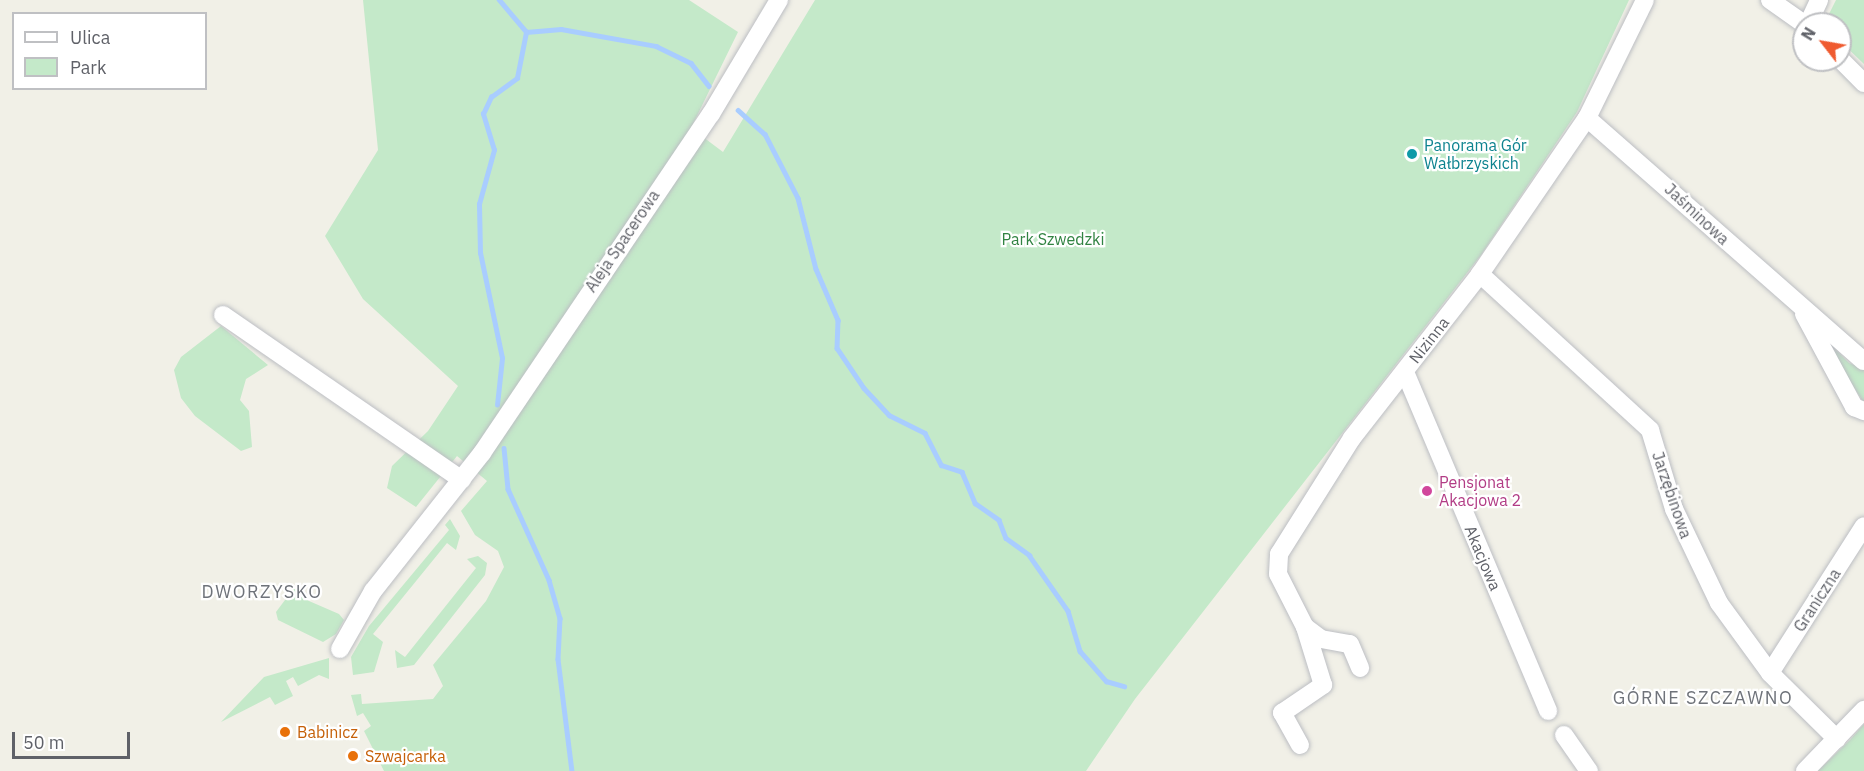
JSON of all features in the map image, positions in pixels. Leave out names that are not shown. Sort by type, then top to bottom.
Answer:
[{"type":"street","name":"Aleja Spacerowa","points":[[340,649],[373,591],[462,480],[711,114],[779,0]]},
{"type":"street","name":"Nizinna","points":[[1300,745],[1287,730],[1282,713],[1323,686],[1305,627],[1278,574],[1279,554],[1352,438],[1480,274],[1587,118],[1645,0]]},
{"type":"street","points":[[1770,0],[1792,15]]},
{"type":"street","points":[[1852,70],[1864,82]]},
{"type":"street","name":"Jaśminowa","points":[[1587,118],[1804,314],[1864,362]]},
{"type":"street","name":"Jarzębinowa","points":[[1480,274],[1650,430],[1696,559],[1719,603],[1770,673],[1837,739]]},
{"type":"street","name":"Jaśminowa","points":[[1804,314],[1854,407],[1864,411]]},
{"type":"street","points":[[223,315],[462,480]]},
{"type":"street","name":"Akacjowa","points":[[1405,372],[1548,711]]},
{"type":"street","name":"Graniczna","points":[[1770,673],[1864,526]]},
{"type":"street","points":[[1305,627],[1321,639],[1342,639],[1360,668]]},
{"type":"street","points":[[1805,771],[1864,711]]},
{"type":"street","points":[[1564,735],[1589,771]]},
{"type":"green space","name":"Park Szwedzki","points":[[363,0],[689,0],[738,32],[691,128],[723,152],[815,0],[1629,0],[1577,112],[1481,255],[1135,699],[1086,771],[384,771],[364,731],[371,726],[363,713],[357,716],[351,695],[361,694],[362,704],[433,699],[443,686],[433,665],[486,601],[504,567],[498,551],[475,535],[461,511],[487,481],[457,456],[416,507],[387,488],[392,466],[428,431],[458,386],[363,299],[325,236],[378,150]]},
{"type":"green space","points":[[1836,0],[1864,0],[1864,64],[1852,52],[1852,12],[1830,12]]},
{"type":"green space","points":[[221,326],[268,365],[246,379],[240,400],[249,411],[252,447],[241,451],[195,416],[181,398],[174,370],[181,357]]},
{"type":"green space","points":[[1818,332],[1849,363],[1864,369],[1864,403]]},
{"type":"green space","points":[[450,519],[460,536],[456,550],[447,543],[373,634],[383,642],[374,672],[353,675],[351,657],[369,626],[449,530],[445,525]]},
{"type":"green space","points":[[478,556],[487,563],[485,575],[414,665],[397,668],[395,650],[405,657],[476,568],[467,559]]},
{"type":"green space","points":[[294,588],[309,601],[339,614],[344,620],[336,634],[323,642],[278,620],[276,612]]},
{"type":"green space","points":[[329,658],[329,679],[319,675],[298,686],[293,677],[286,681],[293,696],[275,705],[270,697],[221,722],[264,677]]},
{"type":"green space","points":[[1864,724],[1864,771],[1818,771],[1850,740]]},
{"type":"waterway","points":[[497,405],[502,358],[480,253],[479,204],[494,150],[483,114],[491,97],[517,78],[526,32],[499,0]]},
{"type":"waterway","points":[[526,32],[561,29],[656,46],[691,63],[709,86]]},
{"type":"waterway","points":[[738,110],[765,134],[798,198],[816,269],[838,320],[837,348],[864,388],[889,415],[925,433],[941,465],[962,472],[975,503],[999,520],[1006,538],[1029,555],[1068,611],[1080,651],[1106,681],[1124,686]]},
{"type":"waterway","points":[[504,448],[508,489],[549,580],[560,618],[558,659],[572,771]]},
{"type":"place","name":"Panorama Gór Wałbrzyskich","points":[[1412,154]]},
{"type":"place","name":"Pensjonat Akacjowa 2","points":[[1427,491]]},
{"type":"place","name":"Babinicz","points":[[285,732]]},
{"type":"place","name":"Szwajcarka","points":[[353,756]]},
{"type":"district","name":"DWORZYSKO","points":[[262,592]]},
{"type":"district","name":"GÓRNE SZCZAWNO","points":[[1703,698]]}]
